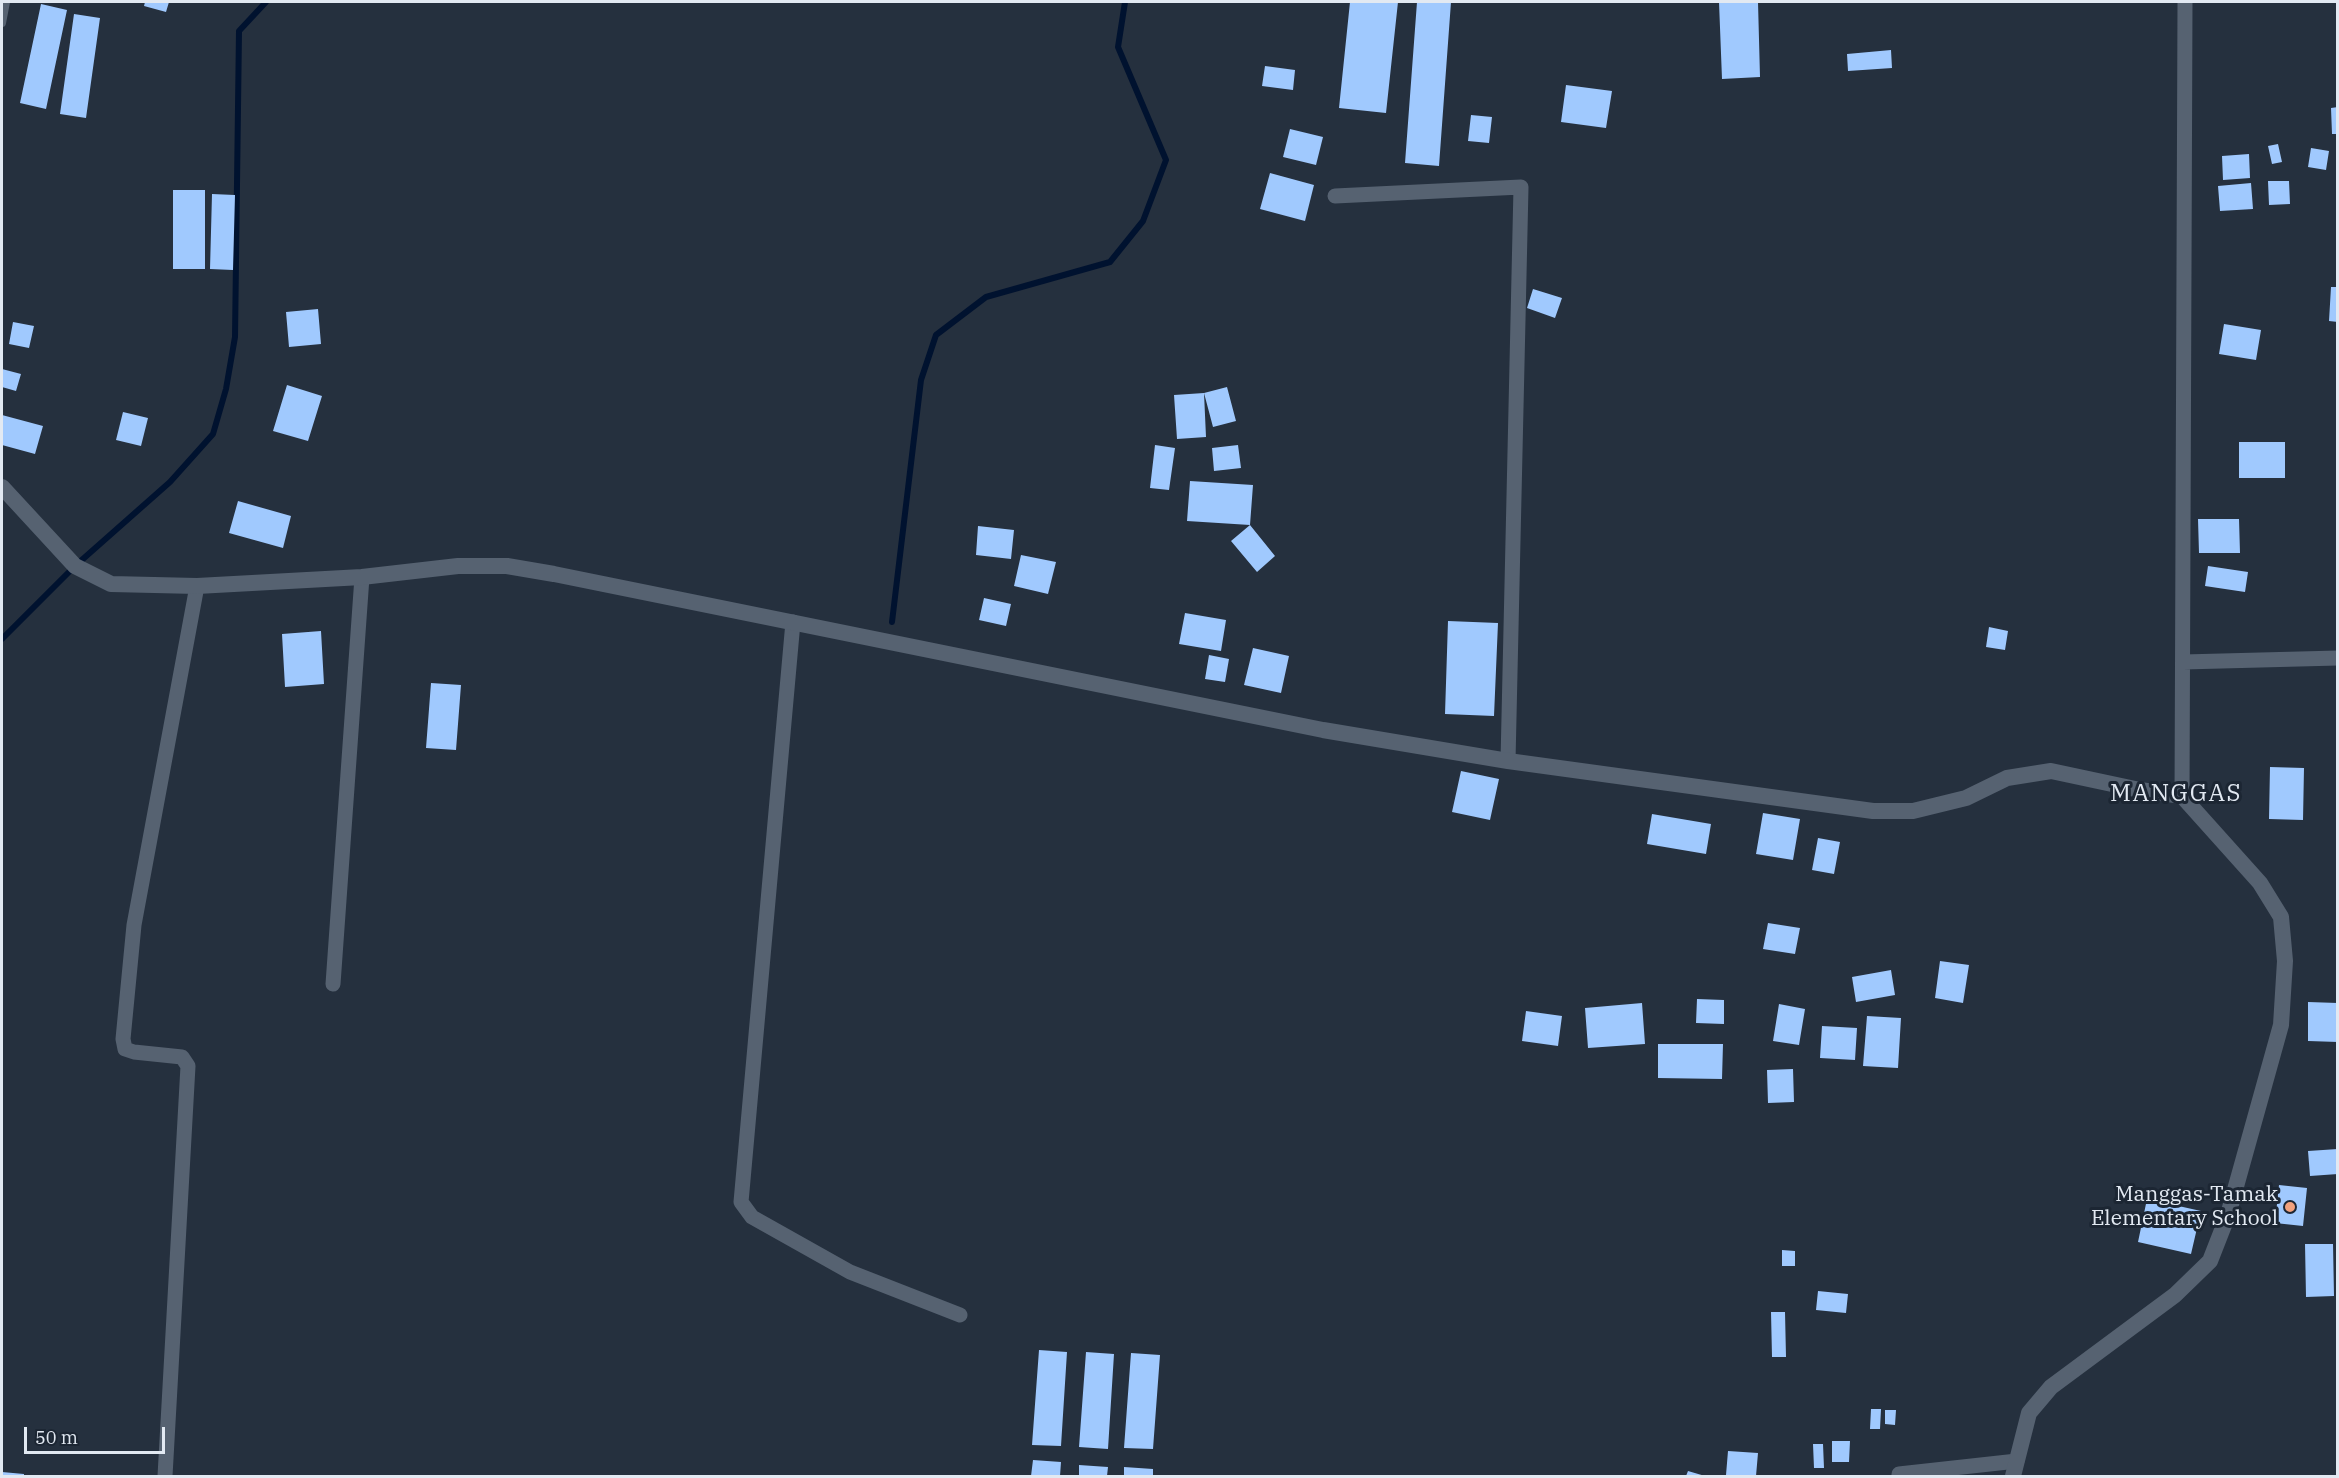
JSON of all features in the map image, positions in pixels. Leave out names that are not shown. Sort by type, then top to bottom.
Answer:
[{"type":"street","points":[[2182,796],[2185,2]]},
{"type":"street","points":[[1335,196],[1521,187],[1508,761]]},
{"type":"street","points":[[2,487],[75,566],[111,584],[197,586],[362,577],[458,566],[507,566],[1323,730],[1508,761],[1873,811],[1913,811],[1966,798],[2007,778],[2050,771],[2140,790],[2182,796],[2260,883],[2281,917],[2285,961],[2281,1024],[2228,1215],[2210,1261],[2175,1295],[2051,1387],[2029,1413],[2015,1469],[1899,1474],[1899,1476]]},
{"type":"street","points":[[333,984],[362,577]]},
{"type":"street","points":[[165,1476],[188,1066],[182,1057],[125,1049],[123,1039],[134,925],[197,586]]},
{"type":"street","points":[[793,622],[741,1202],[752,1217],[850,1272],[960,1315]]},
{"type":"street","points":[[2183,662],[2337,658]]},
{"type":"lane","points":[[2,23],[6,2]]},
{"type":"building","points":[[145,2],[169,2],[166,12],[144,6]]},
{"type":"building","points":[[1350,2],[1398,2],[1386,113],[1339,108]]},
{"type":"building","points":[[1417,2],[1451,2],[1439,166],[1405,163]]},
{"type":"building","points":[[1719,2],[1758,2],[1760,77],[1722,79]]},
{"type":"building","points":[[41,4],[67,10],[46,109],[20,103]]},
{"type":"building","points":[[74,14],[100,18],[86,118],[60,114]]},
{"type":"building","points":[[1891,50],[1892,68],[1848,71],[1847,54]]},
{"type":"building","points":[[1265,66],[1295,70],[1293,90],[1262,86]]},
{"type":"building","points":[[1566,85],[1612,91],[1606,128],[1561,122]]},
{"type":"building","points":[[2338,107],[2338,134],[2332,134],[2331,108]]},
{"type":"building","points":[[1471,115],[1492,117],[1489,143],[1468,141]]},
{"type":"building","points":[[1290,129],[1323,137],[1316,165],[1283,157]]},
{"type":"building","points":[[2278,144],[2282,162],[2272,164],[2268,146]]},
{"type":"building","points":[[2311,148],[2329,151],[2326,170],[2308,167]]},
{"type":"building","points":[[2249,154],[2250,178],[2223,180],[2222,156]]},
{"type":"building","points":[[1270,173],[1314,185],[1305,221],[1260,209]]},
{"type":"building","points":[[2268,181],[2289,181],[2290,204],[2269,205]]},
{"type":"building","points":[[2251,183],[2253,209],[2220,211],[2218,186]]},
{"type":"building","points":[[173,190],[205,190],[205,269],[173,269]]},
{"type":"building","points":[[212,194],[235,195],[233,270],[210,269]]},
{"type":"building","points":[[2331,287],[2338,287],[2338,322],[2329,321]]},
{"type":"building","points":[[1533,289],[1562,298],[1555,318],[1527,308]]},
{"type":"building","points":[[318,309],[321,344],[289,347],[286,312]]},
{"type":"building","points":[[13,322],[34,326],[29,348],[9,344]]},
{"type":"building","points":[[2224,324],[2261,330],[2256,360],[2219,354]]},
{"type":"building","points":[[2,369],[21,374],[16,391],[2,387]]},
{"type":"building","points":[[287,385],[322,396],[308,441],[273,431]]},
{"type":"building","points":[[1227,387],[1236,421],[1213,427],[1204,393]]},
{"type":"building","points":[[1204,393],[1206,437],[1177,439],[1174,395]]},
{"type":"building","points":[[123,412],[148,418],[141,446],[116,440]]},
{"type":"building","points":[[2,415],[43,426],[35,454],[2,445]]},
{"type":"building","points":[[2239,442],[2285,442],[2285,478],[2239,478]]},
{"type":"building","points":[[1155,445],[1175,448],[1169,490],[1150,488]]},
{"type":"building","points":[[1238,445],[1241,468],[1214,471],[1212,448]]},
{"type":"building","points":[[1190,481],[1253,485],[1250,525],[1187,521]]},
{"type":"building","points":[[238,501],[291,516],[283,548],[229,533]]},
{"type":"building","points":[[2198,519],[2239,519],[2240,553],[2199,553]]},
{"type":"building","points":[[1250,525],[1275,556],[1257,572],[1231,541]]},
{"type":"building","points":[[978,526],[1014,530],[1011,559],[976,555]]},
{"type":"building","points":[[1021,555],[1056,562],[1048,594],[1014,586]]},
{"type":"building","points":[[2208,566],[2248,572],[2245,592],[2205,586]]},
{"type":"building","points":[[984,598],[1011,604],[1006,626],[979,620]]},
{"type":"building","points":[[1185,613],[1226,620],[1221,651],[1179,644]]},
{"type":"building","points":[[1448,621],[1498,623],[1494,716],[1445,714]]},
{"type":"building","points":[[1989,627],[2008,631],[2005,650],[1986,647]]},
{"type":"building","points":[[321,631],[324,684],[285,687],[282,634]]},
{"type":"building","points":[[1253,648],[1289,656],[1281,693],[1244,685]]},
{"type":"building","points":[[1209,655],[1229,659],[1225,682],[1205,679]]},
{"type":"building","points":[[431,683],[461,685],[456,750],[426,748]]},
{"type":"building","points":[[2270,767],[2304,768],[2303,820],[2269,819]]},
{"type":"building","points":[[1461,771],[1499,779],[1490,820],[1452,812]]},
{"type":"building","points":[[1763,813],[1800,819],[1793,860],[1756,854]]},
{"type":"building","points":[[1652,814],[1711,824],[1706,854],[1647,844]]},
{"type":"building","points":[[1818,838],[1840,842],[1834,874],[1812,870]]},
{"type":"building","points":[[1768,923],[1800,928],[1795,954],[1763,949]]},
{"type":"building","points":[[1940,961],[1969,965],[1963,1003],[1935,998]]},
{"type":"building","points":[[1891,970],[1895,995],[1856,1002],[1852,977]]},
{"type":"building","points":[[1697,999],[1724,1000],[1724,1024],[1696,1023]]},
{"type":"building","points":[[2308,1002],[2338,1003],[2338,1042],[2308,1041]]},
{"type":"building","points":[[1642,1003],[1645,1044],[1588,1048],[1585,1008]]},
{"type":"building","points":[[1779,1004],[1805,1009],[1799,1045],[1773,1041]]},
{"type":"building","points":[[1526,1011],[1562,1016],[1558,1046],[1522,1041]]},
{"type":"building","points":[[1867,1016],[1901,1018],[1898,1068],[1863,1066]]},
{"type":"building","points":[[1822,1026],[1857,1028],[1855,1060],[1820,1058]]},
{"type":"building","points":[[1658,1044],[1723,1044],[1722,1079],[1658,1078]]},
{"type":"building","points":[[1793,1069],[1794,1102],[1768,1103],[1767,1070]]},
{"type":"building","points":[[2338,1149],[2338,1174],[2310,1176],[2308,1151]]},
{"type":"building","points":[[2279,1185],[2307,1188],[2303,1226],[2275,1223]]},
{"type":"building","points":[[2147,1199],[2201,1211],[2191,1254],[2138,1242]]},
{"type":"building","points":[[2305,1244],[2333,1244],[2334,1296],[2306,1297]]},
{"type":"building","points":[[1782,1250],[1795,1251],[1795,1266],[1782,1266]]},
{"type":"building","points":[[1818,1291],[1848,1294],[1846,1313],[1816,1310]]},
{"type":"building","points":[[1771,1312],[1785,1312],[1786,1357],[1772,1357]]},
{"type":"building","points":[[1039,1350],[1067,1352],[1061,1446],[1032,1445]]},
{"type":"building","points":[[1086,1352],[1114,1354],[1108,1449],[1079,1447]]},
{"type":"building","points":[[1131,1353],[1160,1355],[1153,1449],[1124,1448]]},
{"type":"building","points":[[1871,1409],[1881,1409],[1880,1429],[1870,1429]]},
{"type":"building","points":[[1885,1410],[1896,1410],[1895,1425],[1885,1424]]},
{"type":"building","points":[[1832,1441],[1850,1441],[1849,1462],[1832,1462]]},
{"type":"building","points":[[1813,1444],[1823,1444],[1824,1468],[1814,1468]]},
{"type":"building","points":[[1728,1451],[1758,1453],[1756,1476],[1726,1475]]},
{"type":"building","points":[[1033,1460],[1061,1462],[1060,1476],[1031,1476]]},
{"type":"building","points":[[1079,1465],[1108,1467],[1107,1476],[1079,1476]]},
{"type":"building","points":[[1124,1467],[1153,1469],[1153,1476],[1124,1476]]},
{"type":"building","points":[[1688,1471],[1705,1476],[1686,1476]]},
{"type":"building","points":[[2,1472],[24,1474],[24,1476],[2,1476]]},
{"type":"waterway","points":[[2,639],[75,566],[170,482],[213,434],[226,389],[235,337],[239,31],[266,2]]},
{"type":"waterway","points":[[892,622],[921,380],[936,335],[986,297],[1110,262],[1143,221],[1166,160],[1118,47],[1125,2]]},
{"type":"place","name":"Manggas-Tamak Elementary School","points":[[2290,1207]]},
{"type":"district","name":"MANGGAS","points":[[2176,794]]}]
